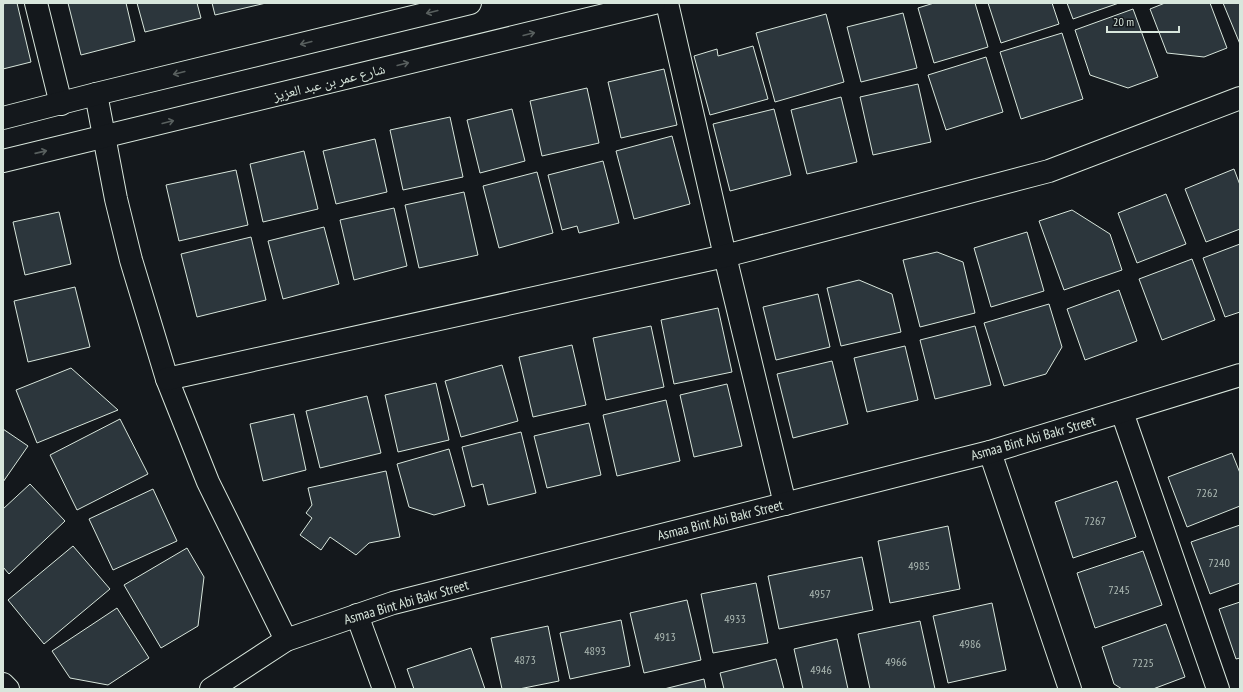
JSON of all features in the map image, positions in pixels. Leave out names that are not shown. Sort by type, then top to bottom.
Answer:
[{"type":"street","points":[[36,3],[61,104]]},
{"type":"street","points":[[3,118],[470,3]]},
{"type":"street","name":"شارع عمر بن عبد العزيز","points":[[3,160],[105,137],[654,3]]},
{"type":"street","points":[[667,3],[725,256],[785,504]]},
{"type":"street","points":[[96,94],[116,199],[131,260],[167,379],[208,482],[286,640]]},
{"type":"street","points":[[167,379],[725,256],[1049,171],[1240,98]]},
{"type":"street","name":"Asmaa Bint Abi Bakr Street","points":[[211,689],[286,640],[393,603],[990,452],[1240,375]]},
{"type":"street","points":[[1122,412],[1218,689]]},
{"type":"street","points":[[990,452],[1070,689]]},
{"type":"street","points":[[357,615],[384,689]]},
{"type":"street","points":[[3,684],[8,689]]},
{"type":"building","points":[[17,3],[31,62],[3,69],[3,4]]},
{"type":"building","points":[[68,3],[126,3],[135,41],[81,55]]},
{"type":"building","points":[[137,3],[197,3],[201,18],[145,32]]},
{"type":"building","points":[[212,3],[266,3],[215,15]]},
{"type":"building","points":[[934,3],[975,3],[988,47],[934,63],[918,8]]},
{"type":"building","points":[[988,3],[1052,3],[1059,24],[1001,43]]},
{"type":"building","points":[[1067,3],[1119,3],[1073,19]]},
{"type":"building","points":[[1165,3],[1210,3],[1227,48],[1204,57],[1167,53],[1150,9]]},
{"type":"building","points":[[1223,3],[1240,3],[1240,44]]},
{"type":"building","points":[[1133,9],[1158,77],[1128,88],[1090,75],[1075,30]]},
{"type":"building","points":[[903,13],[917,68],[861,82],[847,27]]},
{"type":"building","points":[[826,14],[844,82],[775,102],[756,33]]},
{"type":"building","points":[[1062,33],[1083,99],[1021,119],[1000,52]]},
{"type":"building","points":[[753,46],[768,99],[710,115],[694,56],[717,49],[718,56]]},
{"type":"building","points":[[986,57],[1003,112],[946,130],[928,75]]},
{"type":"building","points":[[664,69],[677,125],[621,138],[608,82]]},
{"type":"building","points":[[918,84],[931,142],[873,155],[860,97]]},
{"type":"building","points":[[587,88],[599,143],[542,156],[530,101]]},
{"type":"building","points":[[841,97],[857,162],[807,174],[791,110]]},
{"type":"building","points":[[512,109],[525,161],[480,173],[467,120]]},
{"type":"building","points":[[774,109],[791,175],[730,191],[713,124]]},
{"type":"building","points":[[450,117],[463,177],[403,190],[390,130]]},
{"type":"building","points":[[672,136],[690,204],[634,219],[616,151]]},
{"type":"building","points":[[375,139],[387,192],[336,204],[323,151]]},
{"type":"building","points":[[304,151],[318,209],[263,222],[250,164]]},
{"type":"building","points":[[603,161],[619,223],[579,233],[577,226],[562,230],[548,175]]},
{"type":"building","points":[[1234,169],[1240,185],[1240,229],[1206,242],[1185,189]]},
{"type":"building","points":[[236,170],[248,225],[179,241],[166,185]]},
{"type":"building","points":[[537,172],[553,233],[499,248],[483,186]]},
{"type":"building","points":[[464,192],[478,255],[419,268],[405,205]]},
{"type":"building","points":[[1166,194],[1186,244],[1137,263],[1118,213]]},
{"type":"building","points":[[394,208],[407,266],[354,280],[340,220]]},
{"type":"building","points":[[1072,210],[1110,234],[1122,270],[1064,290],[1039,221]]},
{"type":"building","points":[[59,212],[71,264],[25,275],[13,222]]},
{"type":"building","points":[[324,227],[339,284],[283,299],[268,241]]},
{"type":"building","points":[[1027,232],[1044,291],[991,307],[974,248]]},
{"type":"building","points":[[251,237],[266,300],[197,317],[181,254]]},
{"type":"building","points":[[1240,244],[1240,312],[1225,317],[1203,258]]},
{"type":"building","points":[[937,252],[963,262],[975,313],[920,327],[903,260]]},
{"type":"building","points":[[1192,259],[1215,320],[1162,340],[1139,279]]},
{"type":"building","points":[[859,280],[892,294],[901,332],[841,346],[827,288]]},
{"type":"building","points":[[75,287],[90,347],[28,362],[14,301]]},
{"type":"building","points":[[1119,290],[1137,341],[1085,360],[1067,309]]},
{"type":"building","points":[[818,294],[830,347],[776,360],[763,307]]},
{"type":"building","points":[[1049,304],[1062,347],[1046,374],[1004,386],[984,323]]},
{"type":"building","points":[[718,308],[732,372],[674,384],[661,320]]},
{"type":"building","points":[[651,326],[664,387],[606,400],[593,338]]},
{"type":"building","points":[[975,326],[991,385],[935,399],[920,340]]},
{"type":"building","points":[[572,345],[586,405],[533,417],[519,357]]},
{"type":"building","points":[[905,346],[918,400],[867,412],[854,358]]},
{"type":"building","points":[[832,361],[848,424],[793,438],[777,374]]},
{"type":"building","points":[[502,365],[518,421],[461,437],[445,381]]},
{"type":"building","points":[[71,368],[118,410],[37,443],[16,390]]},
{"type":"building","points":[[436,383],[449,440],[398,452],[385,395]]},
{"type":"building","points":[[727,384],[742,446],[694,457],[680,395]]},
{"type":"building","points":[[367,396],[381,453],[320,468],[306,411]]},
{"type":"building","points":[[666,400],[680,461],[617,476],[603,415]]},
{"type":"building","points":[[294,414],[306,470],[263,481],[250,424]]},
{"type":"building","points":[[120,419],[148,474],[77,510],[50,455]]},
{"type":"building","points":[[589,423],[601,475],[547,488],[534,436]]},
{"type":"building","points":[[3,429],[28,446],[3,482]]},
{"type":"building","points":[[521,432],[536,493],[488,505],[483,484],[472,487],[462,447]]},
{"type":"building","points":[[449,449],[465,506],[434,515],[409,507],[397,464]]},
{"type":"building","points":[[1232,453],[1240,473],[1240,506],[1187,527],[1168,477]]},
{"type":"building","points":[[386,471],[400,537],[369,543],[356,555],[330,537],[321,550],[300,535],[312,518],[306,513],[312,505],[308,488]]},
{"type":"building","points":[[1117,481],[1136,537],[1073,558],[1055,502]]},
{"type":"building","points":[[30,484],[65,521],[9,574],[3,567],[3,509]]},
{"type":"building","points":[[153,489],[177,541],[113,570],[89,519]]},
{"type":"building","points":[[1240,525],[1240,583],[1210,594],[1191,542]]},
{"type":"building","points":[[948,526],[960,589],[890,603],[878,541]]},
{"type":"building","points":[[73,546],[110,589],[44,644],[8,600]]},
{"type":"building","points":[[187,548],[204,577],[198,626],[161,648],[124,585]]},
{"type":"building","points":[[1143,551],[1162,605],[1095,628],[1077,573]]},
{"type":"building","points":[[862,557],[873,610],[779,629],[768,576]]},
{"type":"building","points":[[756,583],[768,643],[713,653],[701,594]]},
{"type":"building","points":[[687,600],[701,660],[644,673],[630,613]]},
{"type":"building","points":[[1240,602],[1240,658],[1236,659],[1219,609]]},
{"type":"building","points":[[992,603],[1006,670],[948,683],[933,616]]},
{"type":"building","points":[[117,608],[149,658],[108,685],[70,678],[52,651]]},
{"type":"building","points":[[621,620],[630,666],[570,679],[560,633]]},
{"type":"building","points":[[920,621],[935,689],[870,689],[858,634]]},
{"type":"building","points":[[1166,624],[1185,677],[1153,689],[1122,689],[1114,684],[1102,647]]},
{"type":"building","points":[[548,626],[559,681],[519,689],[502,689],[491,638]]},
{"type":"building","points":[[837,639],[848,689],[803,689],[794,649]]},
{"type":"building","points":[[471,648],[485,689],[414,689],[407,669]]},
{"type":"building","points":[[776,659],[784,689],[724,689],[720,673]]},
{"type":"building","points":[[704,679],[706,689],[664,689]]}]
